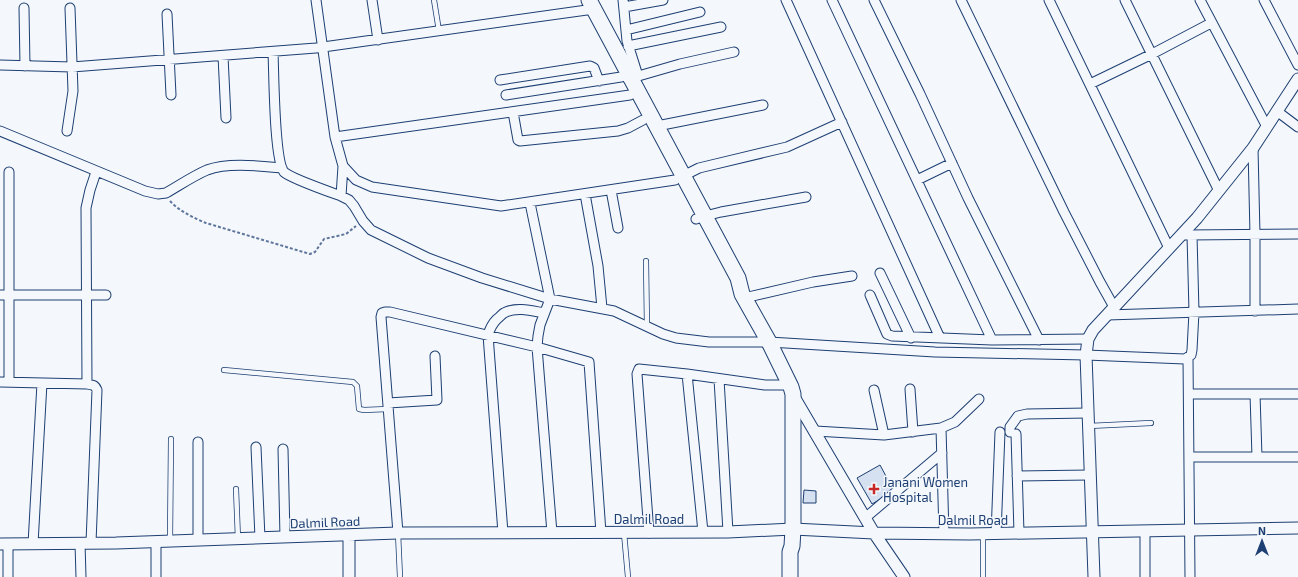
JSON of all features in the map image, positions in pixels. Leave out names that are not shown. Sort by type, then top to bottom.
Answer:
[{"type":"highway","points":[[587,5],[628,78],[700,217],[738,278],[743,296],[769,342],[791,390],[793,529],[792,546],[790,552],[790,577]]},
{"type":"highway","points":[[628,78],[630,95],[650,123]]},
{"type":"highway","points":[[792,546],[794,550],[796,577]]},
{"type":"street","points":[[316,0],[334,137],[343,166],[341,196]]},
{"type":"street","points":[[372,0],[378,40]]},
{"type":"street","points":[[628,78],[628,46],[623,3],[663,0]]},
{"type":"street","points":[[786,0],[940,338]]},
{"type":"street","points":[[832,0],[992,340]]},
{"type":"street","points":[[874,0],[1038,340]]},
{"type":"street","points":[[962,0],[1064,212],[1100,282],[1111,311]]},
{"type":"street","points":[[1049,0],[1169,248]]},
{"type":"street","points":[[1125,0],[1219,190]]},
{"type":"street","points":[[1200,0],[1267,127]]},
{"type":"street","points":[[1264,0],[1298,65]]},
{"type":"street","points":[[0,65],[72,67],[322,48],[439,31],[587,5]]},
{"type":"street","points":[[24,8],[25,66]]},
{"type":"street","points":[[67,131],[73,91],[70,8]]},
{"type":"street","points":[[626,30],[700,12]]},
{"type":"street","points":[[167,14],[171,95]]},
{"type":"street","points":[[1090,84],[1211,23]]},
{"type":"street","points":[[628,46],[721,27]]},
{"type":"street","points":[[273,52],[277,140],[282,168],[289,175],[348,200],[354,206],[363,221],[377,234],[428,258],[482,278],[550,300],[614,311],[664,334],[689,340],[709,342],[769,342],[935,352],[1188,358]]},
{"type":"street","points":[[506,95],[628,78],[680,64],[734,52]]},
{"type":"street","points":[[223,56],[226,118]]},
{"type":"street","points":[[500,80],[590,66],[594,68],[600,81]]},
{"type":"street","points":[[1094,577],[1086,355],[1088,339],[1093,330],[1169,248],[1186,236],[1197,218],[1253,148],[1278,112],[1298,78]]},
{"type":"street","points":[[334,137],[630,95]]},
{"type":"street","points":[[514,112],[518,140],[520,142],[618,131],[650,123],[763,105]]},
{"type":"street","points":[[1278,112],[1298,127]]},
{"type":"street","points":[[343,166],[356,180],[372,187],[501,206],[611,190],[679,178],[699,168],[787,148],[842,122]]},
{"type":"street","points":[[0,131],[145,192],[158,194],[166,193],[202,172],[218,167],[253,166],[282,168]]},
{"type":"street","points":[[1253,148],[1255,310]]},
{"type":"street","points":[[917,180],[952,163]]},
{"type":"street","points":[[9,172],[5,219],[4,382],[87,384],[94,385],[97,390],[86,543],[80,577]]},
{"type":"street","points":[[87,384],[87,200],[96,172]]},
{"type":"street","points":[[611,190],[618,228]]},
{"type":"street","points":[[585,194],[598,266],[602,308]]},
{"type":"street","points":[[700,217],[806,196]]},
{"type":"street","points":[[530,202],[550,300],[544,313],[538,336],[537,347],[552,533]]},
{"type":"street","points":[[1186,236],[1298,234]]},
{"type":"street","points":[[1186,236],[1194,312],[1192,350],[1191,355],[1188,358],[1190,577]]},
{"type":"street","points":[[880,272],[911,338]]},
{"type":"street","points":[[743,296],[852,276]]},
{"type":"street","points":[[5,295],[106,295]]},
{"type":"street","points":[[870,295],[886,334],[892,336],[911,338],[992,340],[1088,339]]},
{"type":"street","points":[[1111,311],[1194,312],[1298,309]]},
{"type":"street","points":[[503,533],[488,335],[489,329],[505,313],[516,310],[528,310],[544,313]]},
{"type":"street","points":[[398,533],[381,317],[382,313],[385,312],[537,347],[589,362],[601,533]]},
{"type":"street","points":[[388,406],[437,400],[435,356]]},
{"type":"street","points":[[649,533],[637,371],[642,369],[764,385],[791,390],[874,533],[904,577]]},
{"type":"street","points":[[687,374],[703,532]]},
{"type":"street","points":[[719,379],[728,532]]},
{"type":"street","points":[[33,544],[42,383]]},
{"type":"street","points":[[910,389],[913,432]]},
{"type":"street","points":[[874,390],[884,435]]},
{"type":"street","points":[[1189,394],[1298,394]]},
{"type":"street","points":[[1255,394],[1257,457]]},
{"type":"street","points":[[814,432],[884,435],[941,428],[955,422],[979,399]]},
{"type":"street","points":[[1019,533],[1017,476],[1013,433],[1010,427],[1018,416],[1027,414],[1088,413]]},
{"type":"street","points":[[941,428],[944,534]]},
{"type":"street","points":[[996,534],[1000,432]]},
{"type":"street","points":[[198,442],[198,540]]},
{"type":"street","points":[[256,447],[260,538]]},
{"type":"street","points":[[283,449],[285,537]]},
{"type":"street","points":[[865,518],[942,453]]},
{"type":"street","points":[[1189,457],[1298,457]]},
{"type":"street","points":[[1017,476],[1090,475]]},
{"type":"street","name":"Dalmil Road","points":[[4,544],[156,542],[398,533],[649,533],[793,529],[874,533],[996,534],[1298,528]]},
{"type":"street","points":[[1145,531],[1145,577]]},
{"type":"street","points":[[348,535],[349,577]]},
{"type":"street","points":[[156,542],[156,577]]},
{"type":"street","points":[[4,544],[8,577]]},
{"type":"lane","points":[[434,0],[439,31]]},
{"type":"lane","points":[[646,261],[647,327]]},
{"type":"lane","points":[[224,370],[353,382],[356,384],[359,409],[364,410],[388,406]]},
{"type":"lane","points":[[1088,426],[1151,423]]},
{"type":"lane","points":[[170,541],[171,439]]},
{"type":"lane","points":[[236,489],[238,539]]},
{"type":"lane","points":[[398,533],[400,577]]},
{"type":"lane","points":[[624,533],[628,577]]},
{"type":"lane","points":[[983,534],[983,577]]},
{"type":"path","points":[[166,193],[171,202],[195,218],[253,238],[310,254],[315,252],[324,239],[346,234],[363,221]]},
{"type":"building","points":[[880,465],[894,491],[872,504],[857,478]]},
{"type":"building","points":[[804,490],[816,491],[816,503],[803,503]]},
{"type":"place","name":"Janani Women Hospital","points":[[874,489]]}]
